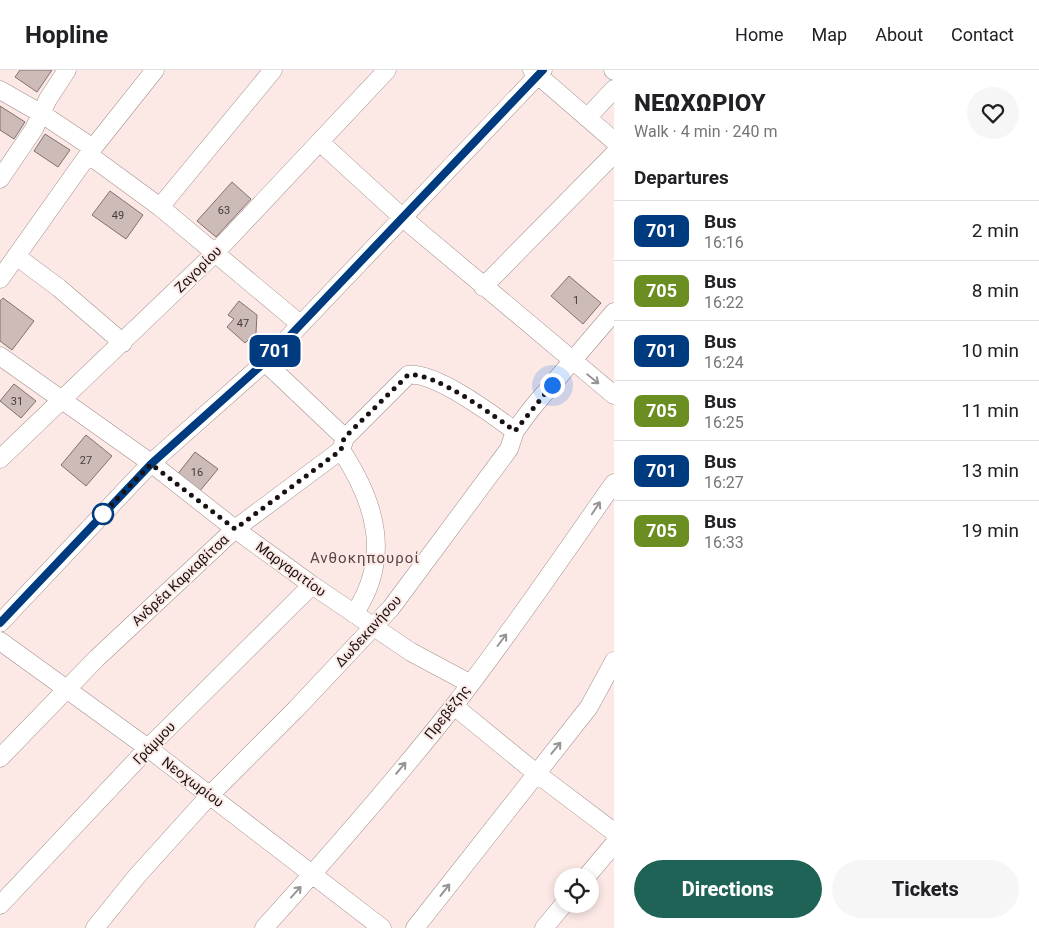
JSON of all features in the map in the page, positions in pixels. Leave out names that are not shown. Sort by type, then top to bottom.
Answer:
[{"type":"street","points":[[0,179],[42,114],[67,70]]},
{"type":"street","points":[[0,279],[91,152],[155,70]]},
{"type":"street","points":[[160,207],[273,70]]},
{"type":"street","name":"Ζαγορίου","points":[[0,459],[215,253],[321,143],[387,70]]},
{"type":"street","points":[[0,623],[151,464],[265,362],[403,218],[538,72],[614,141]]},
{"type":"street","points":[[587,118],[614,89]]},
{"type":"street","points":[[0,90],[42,114],[91,152],[300,324]]},
{"type":"street","points":[[321,143],[403,218],[483,287],[614,395]]},
{"type":"street","points":[[483,287],[614,154]]},
{"type":"street","points":[[16,256],[59,288],[123,343]]},
{"type":"street","name":"Δωδεκανήσου","points":[[95,928],[137,876],[210,795],[296,709],[372,626],[391,608],[508,449],[515,431],[532,408],[614,312]]},
{"type":"street","name":"Μαργαριτίου","points":[[0,356],[62,398],[97,427],[151,464],[312,585],[411,652],[469,683]]},
{"type":"street","points":[[265,362],[343,444],[358,478],[376,533],[377,548],[373,578],[364,600],[354,614]]},
{"type":"street","name":"Ανδρέα Καρκαβίτσα","points":[[0,758],[65,690],[235,529],[343,444],[408,375],[412,374],[461,394],[515,431]]},
{"type":"street","name":"Πρεβέζης","points":[[264,928],[313,874],[454,706],[469,683],[558,566],[614,483]]},
{"type":"street","name":"Γράμμου","points":[[0,905],[148,748],[312,585]]},
{"type":"street","name":"Νεοχωρίου","points":[[0,641],[65,690],[148,748],[382,928]]},
{"type":"street","points":[[415,928],[589,707],[614,661]]},
{"type":"street","points":[[454,706],[536,773],[614,832]]},
{"type":"street","points":[[594,868],[614,844]]},
{"type":"street","points":[[544,928],[556,913]]},
{"type":"building","points":[[20,70],[52,70],[37,92],[15,77]]},
{"type":"building","points":[[0,106],[25,122],[14,139],[0,130]]},
{"type":"building","points":[[45,134],[70,150],[58,167],[34,151]]},
{"type":"building","points":[[232,182],[251,199],[216,237],[197,221]]},
{"type":"building","points":[[110,191],[143,215],[126,239],[92,215]]},
{"type":"building","points":[[569,276],[601,303],[583,324],[551,296]]},
{"type":"building","points":[[3,298],[34,321],[12,350],[0,341],[0,301]]},
{"type":"building","points":[[239,301],[257,315],[256,333],[245,343],[227,327],[234,319],[228,315]]},
{"type":"building","points":[[14,384],[36,401],[21,418],[0,401]]},
{"type":"building","points":[[86,435],[112,456],[86,486],[61,465]]},
{"type":"building","points":[[195,452],[218,469],[199,492],[177,475]]},
{"type":"bus line","name":"701","points":[[0,623],[151,464],[265,362],[543,70]]},
{"type":"district","name":"Ανθοκηπουροί","points":[[365,558]]},
{"type":"route","points":[[103,514],[101,516],[151,464],[235,529],[341,450],[344,438],[408,375],[418,375],[461,394],[515,431],[552,385]]}]
